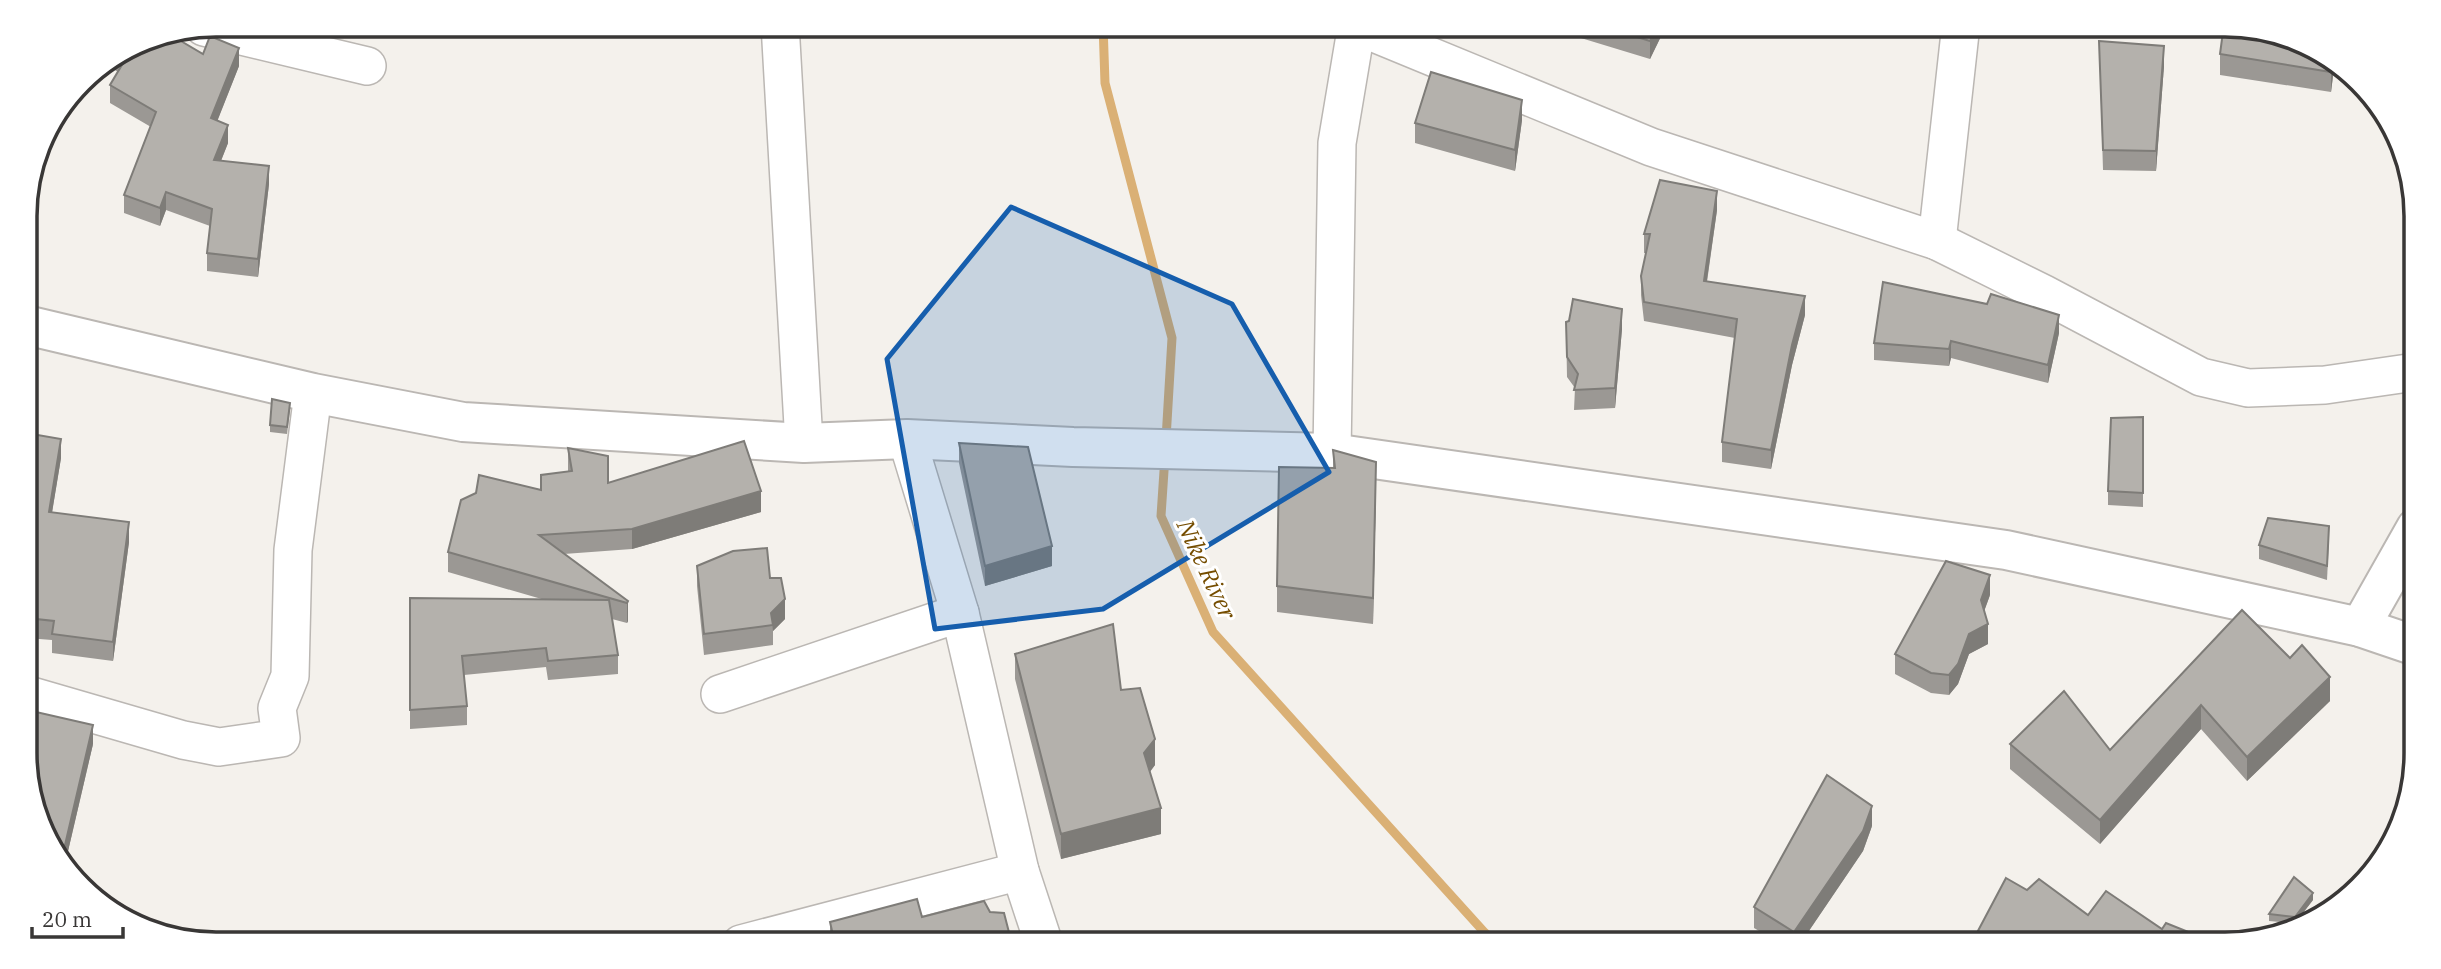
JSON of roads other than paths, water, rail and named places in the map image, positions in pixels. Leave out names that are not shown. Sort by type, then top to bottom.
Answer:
[{"type":"main road","points":[[37,328],[313,393],[463,422],[804,443],[907,439],[1073,447],[1332,453],[2006,550],[2360,627],[2404,642]]},
{"type":"main road","points":[[2360,627],[2404,549]]},
{"type":"street","points":[[258,37],[367,66]]},
{"type":"street","points":[[781,37],[804,443]]},
{"type":"street","points":[[1332,453],[1337,143],[1355,37]]},
{"type":"street","points":[[1386,37],[1651,147],[1937,241],[2201,377],[2248,388],[2325,385],[2404,374]]},
{"type":"street","points":[[1937,241],[1960,37]]},
{"type":"street","points":[[37,698],[183,740],[219,747],[281,738],[277,708],[290,676],[293,550],[313,393]]},
{"type":"street","points":[[907,439],[960,613],[1020,871],[1040,932]]},
{"type":"street","points":[[720,694],[960,613]]},
{"type":"street","points":[[787,932],[1020,871]]},
{"type":"waterway","name":"Nike River","points":[[1103,37],[1105,83],[1172,338],[1166,439]]},
{"type":"waterway","name":"Nike River","points":[[1165,456],[1161,516],[1213,632],[1484,932]]}]
